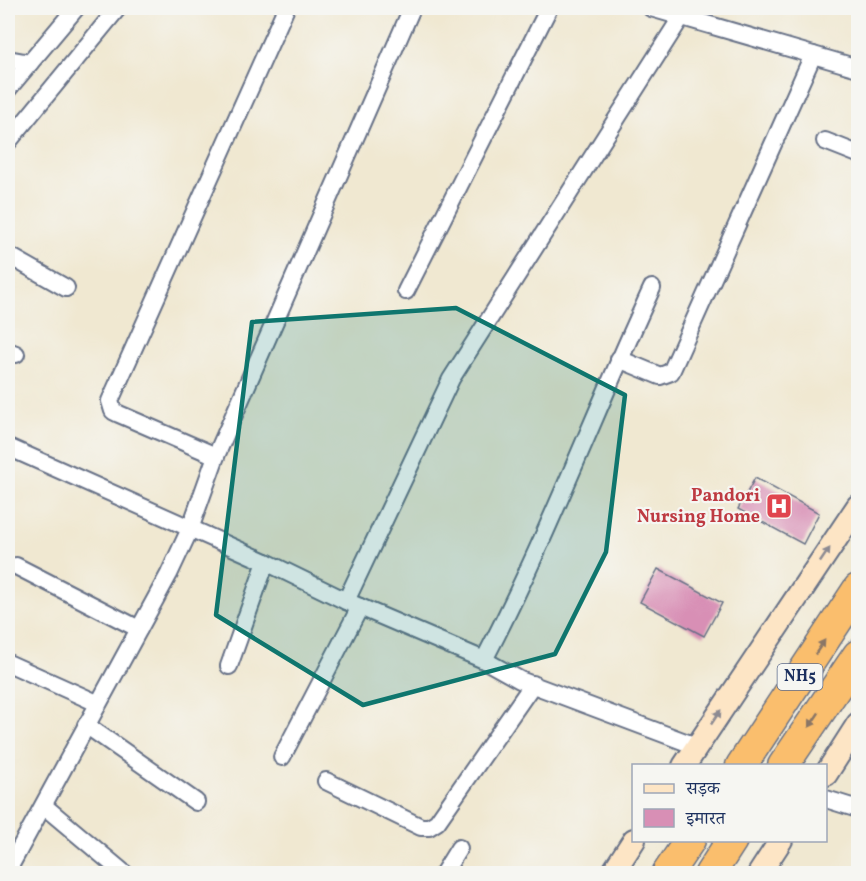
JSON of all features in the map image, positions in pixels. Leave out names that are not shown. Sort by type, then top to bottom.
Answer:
[{"type":"highway","name":"NH5","points":[[742,764],[858,589]]},
{"type":"highway","name":"NH5","points":[[784,764],[858,655]]},
{"type":"highway","points":[[667,873],[689,842]]},
{"type":"highway","points":[[710,873],[731,842]]},
{"type":"main road","points":[[685,764],[858,506]]},
{"type":"main road","points":[[827,771],[858,724]]},
{"type":"main road","points":[[612,873],[633,842]]},
{"type":"main road","points":[[759,873],[780,842]]},
{"type":"street","points":[[8,89],[76,8]]},
{"type":"street","points":[[8,142],[118,8]]},
{"type":"street","points":[[216,456],[113,411],[110,401],[286,8]]},
{"type":"street","points":[[8,870],[139,629],[190,529],[216,456],[412,8]]},
{"type":"street","points":[[406,291],[549,8]]},
{"type":"street","points":[[651,8],[858,68]]},
{"type":"street","points":[[282,757],[353,604],[451,379],[682,16]]},
{"type":"street","points":[[619,359],[660,376],[671,372],[813,55]]},
{"type":"street","points":[[8,59],[30,63]]},
{"type":"street","points":[[825,141],[858,154]]},
{"type":"street","points":[[8,255],[66,288]]},
{"type":"street","points":[[484,660],[545,536],[619,359],[652,288]]},
{"type":"street","points":[[8,447],[533,684],[696,746]]},
{"type":"street","points":[[229,666],[266,562]]},
{"type":"street","points":[[16,566],[139,629]]},
{"type":"street","points":[[8,663],[97,703]]},
{"type":"street","points":[[326,781],[421,827],[429,827],[437,822],[533,684]]},
{"type":"street","points":[[86,725],[196,802]]},
{"type":"street","points":[[827,800],[858,808]]},
{"type":"street","points":[[44,806],[125,873]]},
{"type":"street","points":[[442,873],[459,848]]},
{"type":"highlighted area","points":[[456,308],[625,395],[606,552],[555,654],[363,705],[216,615],[252,322]]},
{"type":"building","points":[[755,478],[819,513],[803,544],[738,509]]},
{"type":"building","points":[[658,569],[722,603],[704,636],[640,602]]},
{"type":"place","name":"Pandori Nursing Home","points":[[779,506]]}]
